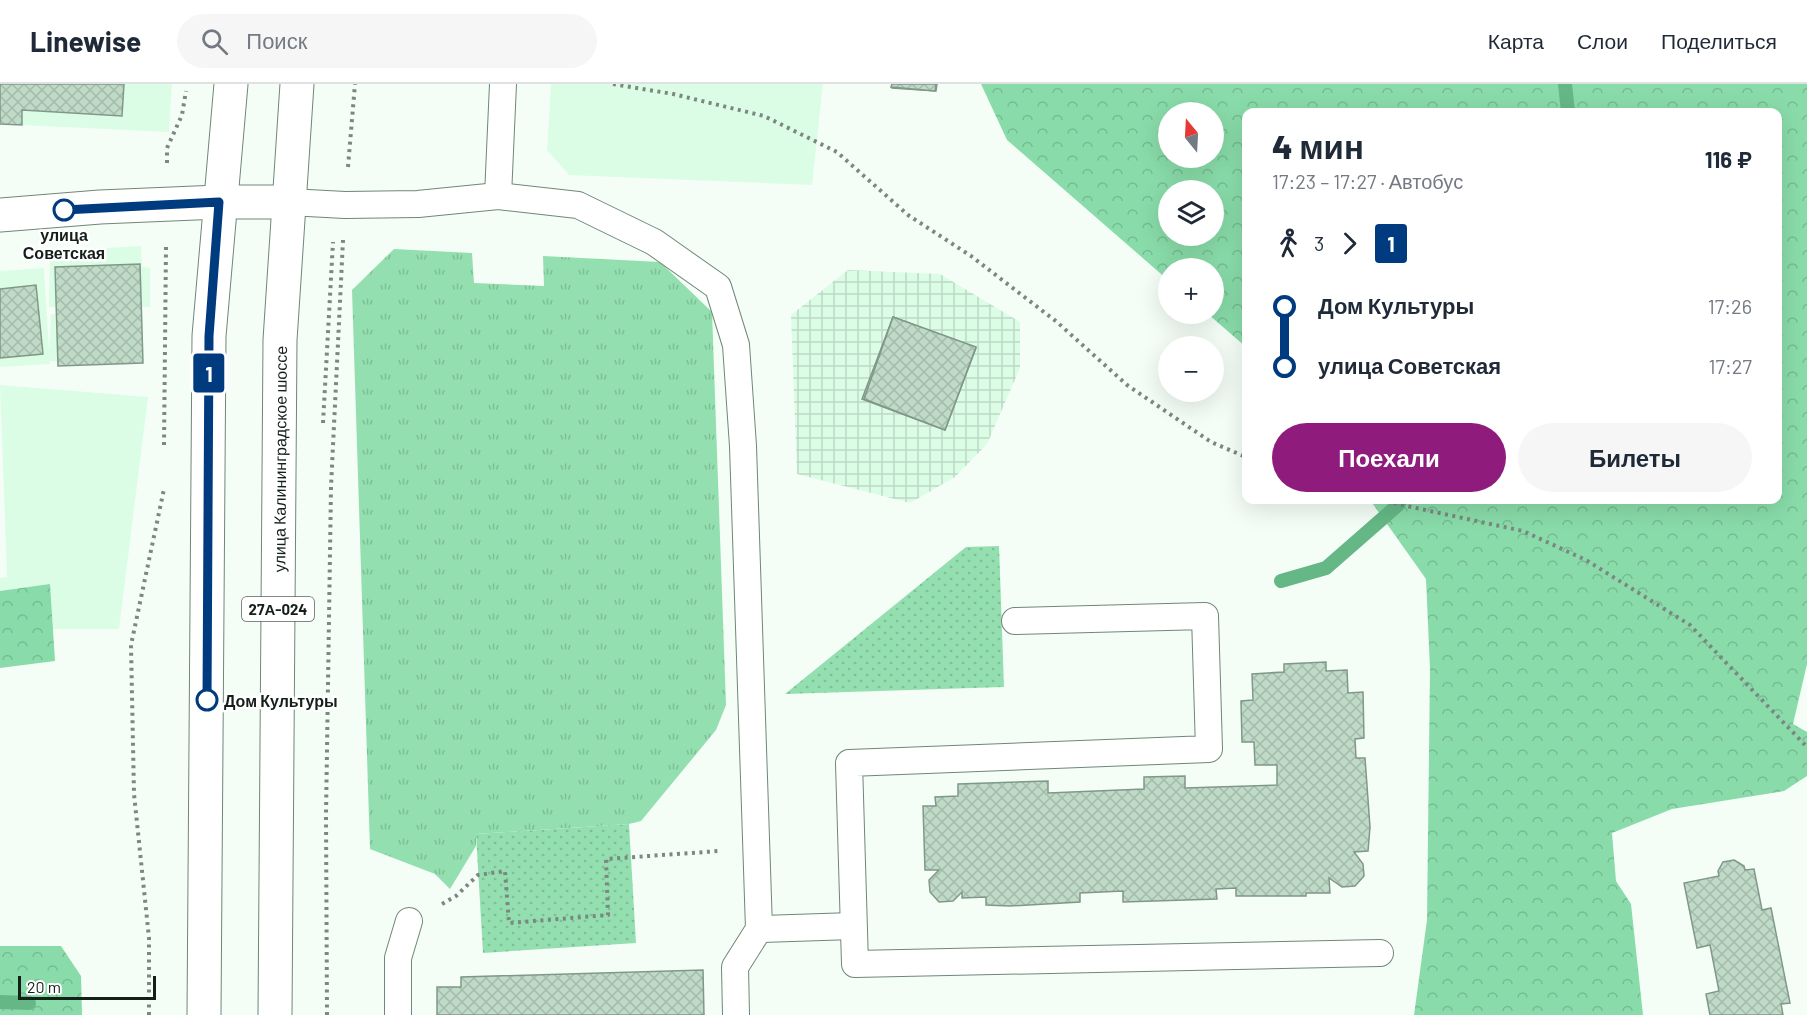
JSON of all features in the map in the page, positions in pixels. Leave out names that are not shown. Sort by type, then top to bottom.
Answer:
[{"type":"main road","points":[[204,1015],[209,336],[231,84]]},
{"type":"main road","name":"улица Калининградское шоссе","points":[[275,1015],[280,340],[297,84]]},
{"type":"main road","points":[[0,215],[155,203],[289,202]]},
{"type":"lane","points":[[498,196],[503,84]]},
{"type":"lane","points":[[289,202],[345,206],[418,204],[498,196],[578,205],[654,242],[718,287],[736,345],[743,435],[759,929],[735,967],[736,1015]]},
{"type":"lane","points":[[1015,621],[1205,616],[1209,749],[849,763],[855,964],[1380,953]]},
{"type":"lane","points":[[398,1015],[398,958],[408,921]]},
{"type":"lane","points":[[759,929],[854,926]]},
{"type":"path","points":[[167,147],[182,115],[188,84]]},
{"type":"path","points":[[327,1015],[326,815],[331,487],[345,206],[355,84]]},
{"type":"path","points":[[613,84],[673,94],[764,116],[837,152],[908,215],[970,256],[1057,322],[1128,385],[1211,442],[1242,455]]},
{"type":"path","points":[[164,446],[165,269]]},
{"type":"path","points":[[149,1015],[149,938],[134,794],[131,645],[164,480]]},
{"type":"path","points":[[1397,504],[1523,531],[1586,560],[1690,625],[1807,747]]},
{"type":"path","points":[[456,896],[478,875],[505,871],[509,923],[608,915],[606,859],[756,849]]},
{"type":"shaded area","points":[[0,84],[172,84],[169,132],[0,124]]},
{"type":"shaded area","points":[[551,84],[823,84],[812,185],[569,175],[547,150]]},
{"type":"shaded area","points":[[141,246],[142,267],[150,268],[150,307],[49,307],[50,251]]},
{"type":"shaded area","points":[[44,268],[49,351],[51,314],[138,318],[137,364],[50,361],[50,364],[0,367],[0,271]]},
{"type":"shaded area","points":[[848,270],[940,274],[1020,322],[1020,368],[987,444],[955,477],[910,503],[797,474],[791,315]]},
{"type":"shaded area","points":[[0,385],[148,397],[119,629],[0,629],[0,578],[7,577]]},
{"type":"green space","points":[[981,84],[1807,84],[1807,664],[1793,724],[1807,732],[1807,776],[1784,791],[1672,809],[1612,833],[1616,881],[1631,904],[1643,1015],[1414,1015],[1427,920],[1430,669],[1426,579],[1373,504],[1782,504],[1782,108],[1242,108],[1242,344],[1220,324],[1224,324],[1224,258],[1158,258],[1158,271],[1007,140]]},
{"type":"green space","points":[[394,249],[472,253],[474,283],[544,286],[543,256],[660,262],[712,312],[726,705],[716,730],[641,821],[629,824],[476,834],[476,846],[450,889],[435,874],[370,849],[352,290]]},
{"type":"green space","points":[[999,546],[1004,687],[785,694],[966,547]]},
{"type":"green space","points":[[50,584],[55,661],[0,668],[0,591]]},
{"type":"green space","points":[[629,824],[636,943],[483,953],[476,834]]},
{"type":"green space","points":[[0,946],[61,946],[81,976],[82,1015],[0,1015]]},
{"type":"building","points":[[0,84],[124,84],[122,116],[22,110],[22,125],[0,124]]},
{"type":"building","points":[[892,84],[937,84],[936,91],[892,88]]},
{"type":"building","points":[[892,84],[936,84],[935,91],[891,87]]},
{"type":"building","points":[[140,264],[143,363],[58,366],[55,267]]},
{"type":"building","points":[[36,285],[43,354],[0,358],[0,289]]},
{"type":"building","points":[[893,317],[976,348],[945,430],[862,399]]},
{"type":"building","points":[[893,317],[976,347],[945,430],[864,399]]},
{"type":"building","points":[[1326,662],[1326,671],[1347,670],[1348,693],[1363,692],[1364,738],[1355,739],[1356,758],[1365,758],[1370,827],[1368,851],[1354,852],[1363,864],[1364,876],[1355,886],[1342,887],[1329,878],[1330,893],[1306,893],[1306,896],[1236,896],[1236,888],[1216,889],[1217,899],[1123,902],[1123,891],[1080,893],[1080,902],[1010,906],[986,905],[986,897],[962,898],[962,892],[953,901],[939,902],[930,892],[929,880],[939,870],[925,870],[923,806],[936,806],[935,797],[958,796],[958,784],[1048,781],[1048,793],[1144,789],[1144,777],[1185,776],[1185,788],[1277,785],[1277,765],[1255,765],[1254,742],[1242,742],[1241,701],[1253,700],[1252,674],[1284,672],[1284,664]]},
{"type":"building","points":[[1734,860],[1744,866],[1745,870],[1754,869],[1762,910],[1771,908],[1790,1003],[1781,1004],[1783,1015],[1710,1015],[1706,994],[1719,991],[1710,945],[1697,948],[1684,883],[1719,876],[1718,871],[1723,862]]},
{"type":"building","points":[[703,970],[704,1015],[437,1015],[437,987],[461,987],[461,977]]},
{"type":"waterway","points":[[1565,84],[1568,108]]},
{"type":"waterway","points":[[1281,581],[1326,568],[1399,504]]},
{"type":"waterway","points":[[0,1002],[29,1003]]},
{"type":"bus line","name":"1","points":[[64,210],[219,202],[209,336],[207,700]]},
{"type":"place","name":"улица Советская","points":[[64,210]]},
{"type":"place","name":"Дом Культуры","points":[[207,700]]}]
